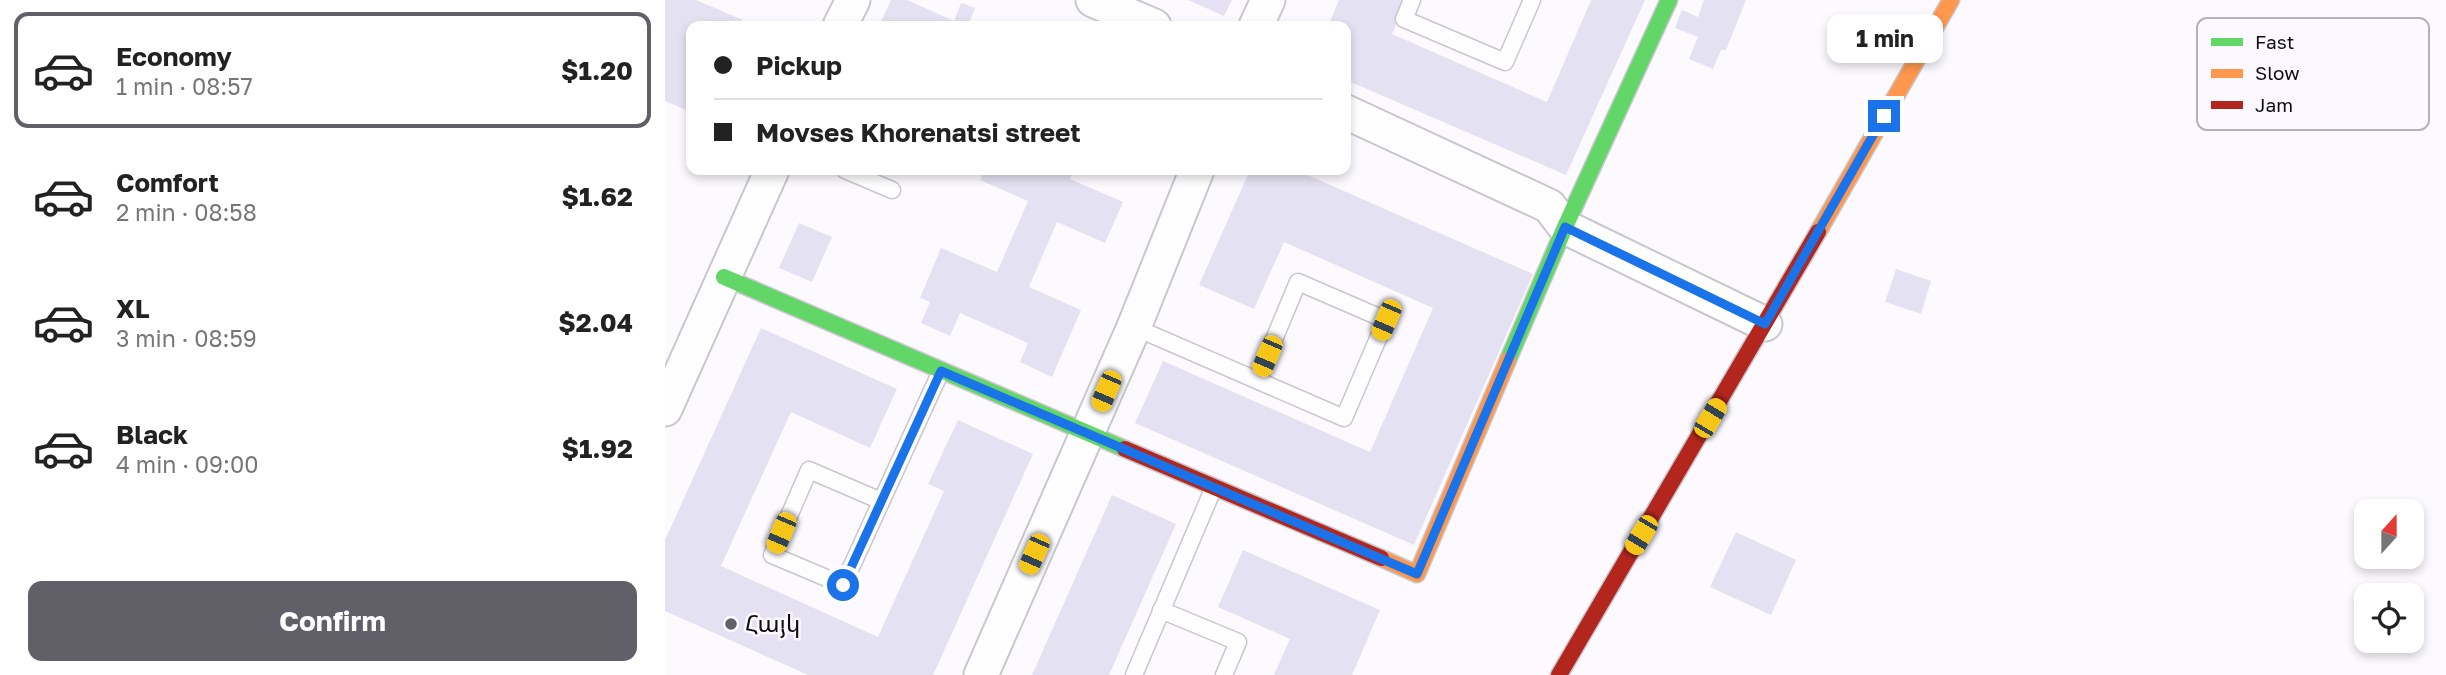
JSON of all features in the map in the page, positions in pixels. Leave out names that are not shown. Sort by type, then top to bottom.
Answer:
[{"type":"main road","points":[[724,276],[1417,574],[1565,227],[1669,0]]},
{"type":"main road","points":[[1559,675],[1951,0]]},
{"type":"street","points":[[842,21],[853,0]]},
{"type":"street","points":[[1093,0],[1142,21]]},
{"type":"street","points":[[1259,21],[1268,0]]},
{"type":"street","points":[[1351,114],[1549,206],[1565,227],[1765,324]]},
{"type":"street","points":[[665,409],[770,175]]},
{"type":"street","points":[[981,675],[1134,327],[1195,175]]},
{"type":"lane","points":[[1412,0],[1404,19],[1505,62],[1532,0]]},
{"type":"lane","points":[[857,175],[892,190]]},
{"type":"lane","points":[[1134,327],[1345,418],[1386,320],[1298,282],[1257,380]]},
{"type":"lane","points":[[881,501],[809,470],[772,555],[843,585],[941,371]]},
{"type":"lane","points":[[1134,675],[1214,487]]},
{"type":"lane","points":[[1161,610],[1238,642],[1223,675]]},
{"type":"building","points":[[665,0],[696,0],[743,20],[686,21],[686,110],[665,101]]},
{"type":"building","points":[[891,0],[907,0],[954,21],[881,21]]},
{"type":"building","points":[[1188,0],[1232,0],[1224,16]]},
{"type":"building","points":[[1339,0],[1407,0],[1392,34],[1547,102],[1591,0],[1645,0],[1566,175],[1351,82],[1351,21],[1330,21]]},
{"type":"building","points":[[1704,0],[1746,0],[1726,50],[1721,50],[1713,69],[1689,59],[1698,37],[1675,28],[1682,10],[1698,17]]},
{"type":"building","points":[[961,3],[975,8],[970,21],[954,21]]},
{"type":"building","points":[[982,175],[1072,175],[1070,179],[1123,202],[1105,243],[1057,222],[1029,287],[1081,310],[1052,377],[1020,362],[1028,343],[960,313],[950,336],[921,323],[930,302],[920,298],[941,248],[997,272],[1028,201],[980,180]]},
{"type":"building","points":[[1248,175],[1307,175],[1533,274],[1414,545],[1135,423],[1163,361],[1370,452],[1433,308],[1284,242],[1254,309],[1199,285]]},
{"type":"building","points":[[799,223],[832,237],[812,282],[779,268]]},
{"type":"building","points":[[1896,269],[1931,281],[1921,314],[1885,302]]},
{"type":"building","points":[[761,328],[897,389],[870,448],[791,412],[721,566],[878,637],[944,491],[928,484],[958,420],[1033,454],[933,675],[808,675],[665,611],[665,540]]},
{"type":"building","points":[[1112,495],[1176,524],[1109,675],[1032,675]]},
{"type":"building","points":[[1736,532],[1796,560],[1771,615],[1710,587]]},
{"type":"building","points":[[1243,550],[1380,610],[1352,675],[1274,675],[1290,639],[1218,607]]},
{"type":"traffic: fast","points":[[1508,360],[1565,227],[1669,0]]},
{"type":"traffic: fast","points":[[724,277],[1125,449]]},
{"type":"traffic: slow","points":[[1818,232],[1951,0]]},
{"type":"traffic: slow","points":[[1381,558],[1417,574],[1508,360]]},
{"type":"traffic: jam","points":[[1559,675],[1818,232]]},
{"type":"traffic: jam","points":[[1125,449],[1381,558]]},
{"type":"place","name":"Հայկ","points":[[731,624]]},
{"type":"route","points":[[843,585],[941,371],[1417,574],[1565,227],[1765,324],[1884,116]]}]
